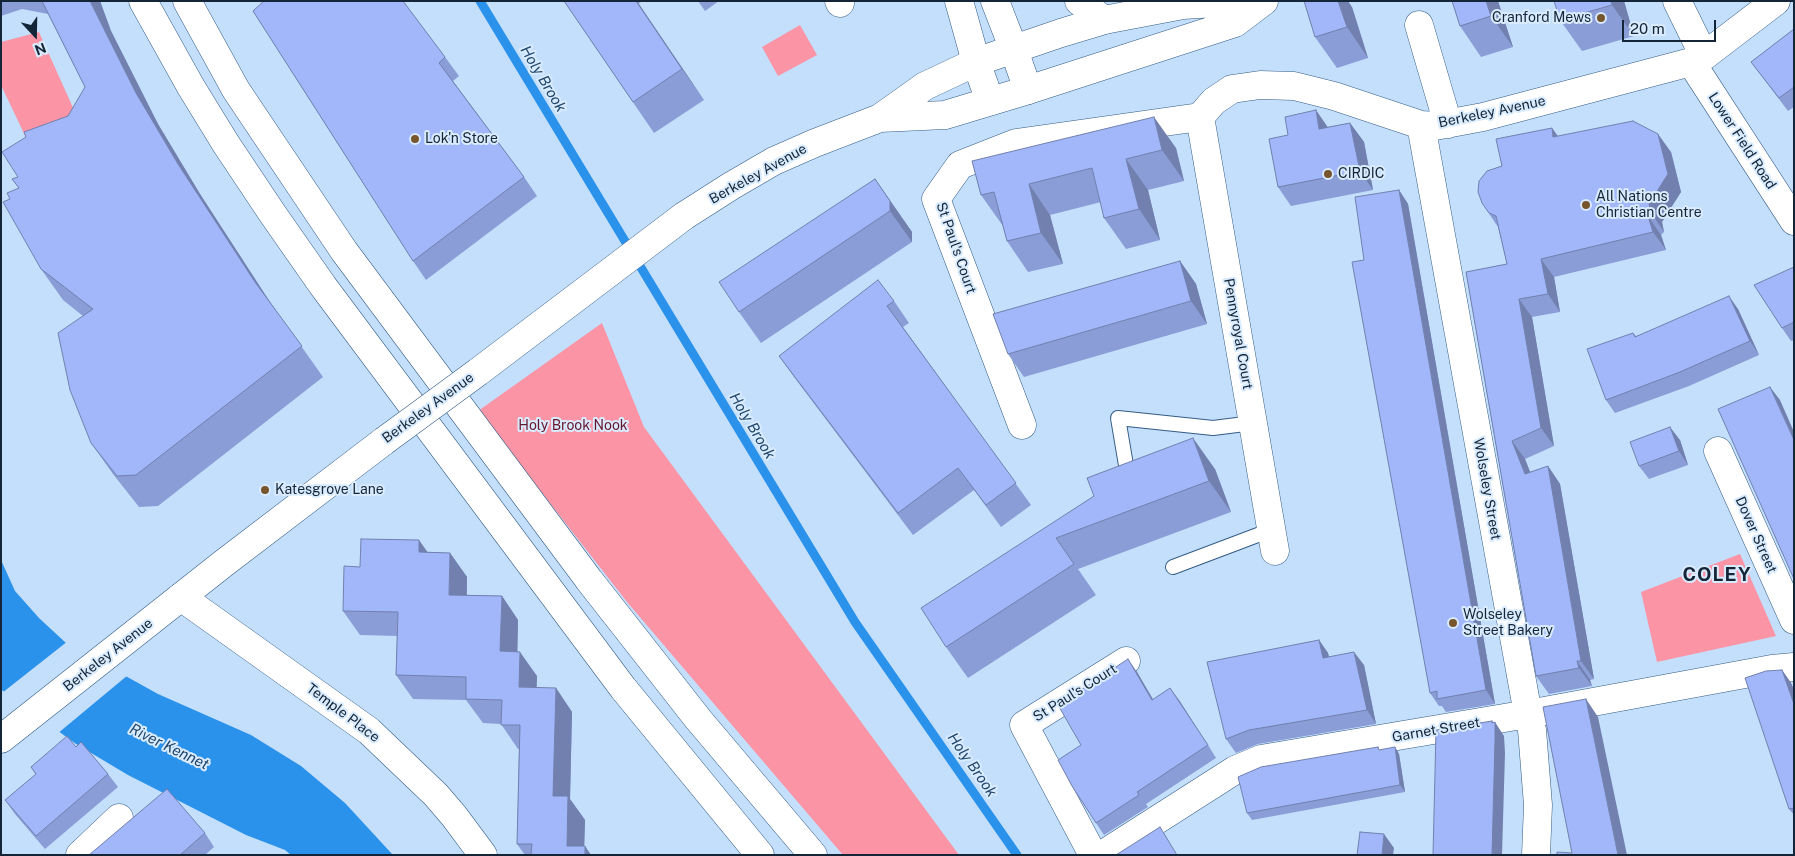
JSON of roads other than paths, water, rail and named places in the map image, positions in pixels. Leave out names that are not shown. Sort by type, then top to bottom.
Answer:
[{"type":"main road","points":[[143,1],[191,88],[226,144],[323,286],[623,688],[760,855]]},
{"type":"main road","points":[[187,1],[236,90],[344,251],[595,588],[698,719],[813,855]]},
{"type":"main road","points":[[959,1],[976,62],[990,101]]},
{"type":"main road","points":[[995,1],[1028,90]]},
{"type":"main road","points":[[1079,1],[1104,20]]},
{"type":"main road","name":"Berkeley Avenue","points":[[8,733],[384,441],[684,216],[730,186],[774,162],[815,143],[880,118],[925,86],[976,62],[1104,20],[1183,5],[1248,1]]},
{"type":"main road","name":"Berkeley Avenue","points":[[880,118],[945,115],[1028,90],[1235,23],[1264,1]]},
{"type":"main road","points":[[1677,1],[1698,59]]},
{"type":"main road","name":"Berkeley Avenue","points":[[1200,117],[1214,101],[1232,89],[1260,85],[1294,86],[1334,96],[1421,125],[1448,124],[1482,117],[1698,59],[1776,1]]},
{"type":"main road","points":[[1418,25],[1448,124]]},
{"type":"main road","name":"Lower Field Road","points":[[1698,59],[1794,221]]},
{"type":"main road","name":"Pennyroyal Court","points":[[1200,117],[1273,540]]},
{"type":"main road","name":"St Paul's Court","points":[[1022,426],[936,199],[960,165],[1016,143],[1200,117]]},
{"type":"main road","name":"Wolseley Street","points":[[1421,125],[1532,730],[1538,805],[1536,855]]},
{"type":"main road","name":"Dover Street","points":[[1718,451],[1794,620]]},
{"type":"main road","name":"Temple Place","points":[[181,598],[369,731],[436,795],[483,855]]},
{"type":"main road","name":"St Paul's Court","points":[[1093,855],[1024,725],[1126,661]]},
{"type":"main road","name":"Garnet Street","points":[[1102,855],[1235,770],[1261,759],[1528,714],[1783,668]]},
{"type":"main road","points":[[80,855],[119,818]]},
{"type":"lane","points":[[1127,472],[1118,418],[1213,428],[1253,423]]},
{"type":"lane","points":[[1173,567],[1273,540]]},
{"type":"water","name":"River Kennet","points":[[1,560],[15,591],[39,618],[66,643],[158,694],[251,735],[301,766],[345,803],[393,855],[291,855],[285,850],[246,835],[128,775],[76,744],[3,691],[1,689]]},
{"type":"waterway","name":"Holy Brook","points":[[480,1],[855,622],[1017,855]]},
{"type":"place","name":"Cranford Mews","points":[[1601,18]]},
{"type":"place","name":"Lok'n Store","points":[[415,139]]},
{"type":"place","name":"CIRDIC","points":[[1328,174]]},
{"type":"place","name":"All Nations Christian Centre","points":[[1586,205]]},
{"type":"place","name":"Katesgrove Lane","points":[[265,490]]},
{"type":"place","name":"Wolseley Street Bakery","points":[[1453,623]]},
{"type":"district","name":"COLEY","points":[[1717,575]]},
{"type":"park label","name":"Holy Brook Nook","points":[[573,426]]}]
